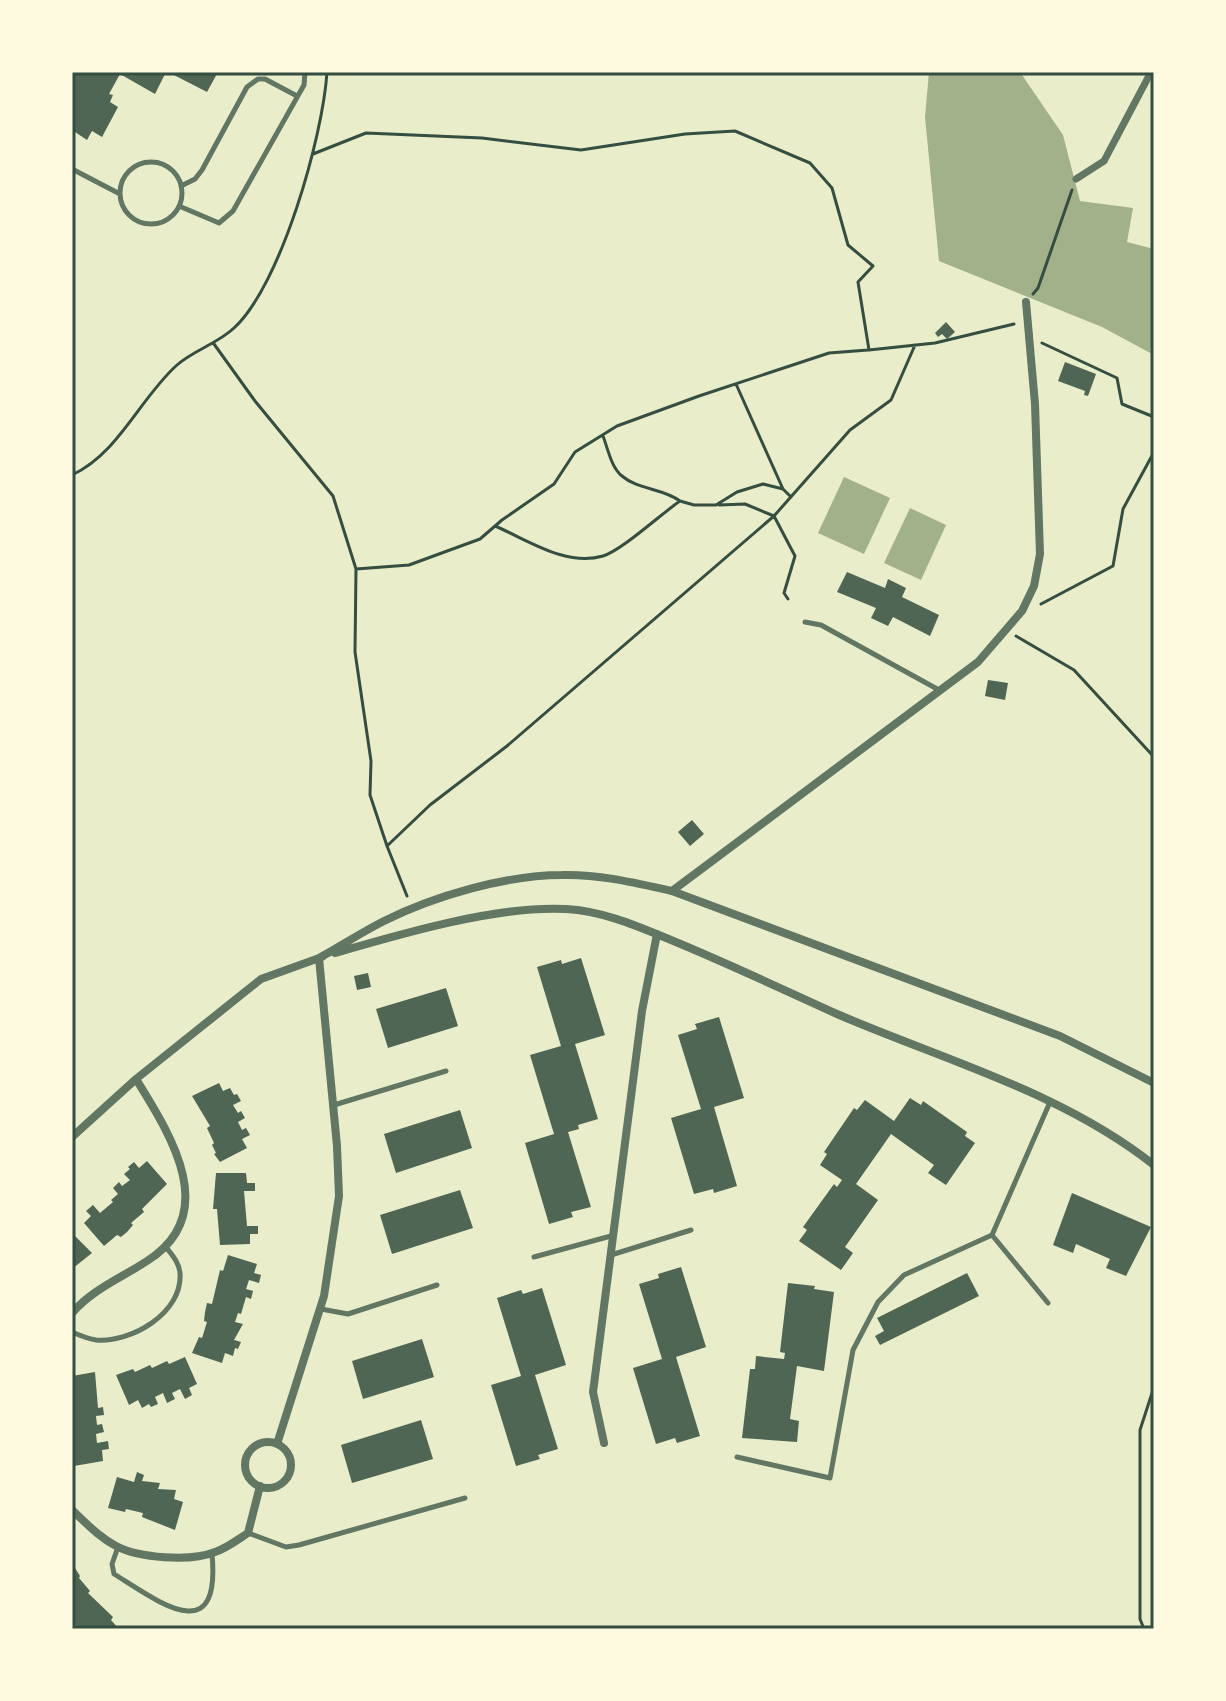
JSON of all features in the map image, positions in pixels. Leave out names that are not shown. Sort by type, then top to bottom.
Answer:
[{"type":"street","points":[[1076,179],[1104,161],[1151,72]]},
{"type":"street","points":[[672,891],[978,662],[1022,611],[1034,586],[1040,554],[1035,404],[1026,302]]},
{"type":"street","points":[[319,958],[385,920],[449,895],[512,880],[560,875],[613,878],[672,891],[1060,1036],[1154,1083]]},
{"type":"street","points":[[72,1137],[136,1079],[261,979],[391,936],[535,909],[566,909],[595,913],[657,934],[736,966],[836,1013],[1050,1101],[1098,1125],[1154,1165]]},
{"type":"street","points":[[604,1443],[593,1392],[642,1011],[657,934]]},
{"type":"street","points":[[277,1444],[320,1309],[339,1196],[319,958]]},
{"type":"street","points":[[72,1313],[109,1282],[150,1260],[173,1237],[186,1208],[183,1173],[169,1133],[136,1079]]},
{"type":"street","points":[[258,1444],[277,1444],[289,1455],[291,1469],[282,1483],[275,1487],[260,1486],[248,1476],[245,1461],[248,1453],[258,1444]]},
{"type":"street","points":[[72,1510],[94,1532],[118,1547],[137,1553],[173,1558],[212,1554],[248,1533],[260,1486]]},
{"type":"lane","points":[[179,206],[219,223],[233,211],[304,85],[305,72]]},
{"type":"lane","points":[[181,186],[195,179],[202,170],[247,87],[253,82],[265,79],[297,96]]},
{"type":"lane","points":[[72,169],[120,194],[128,213],[145,224],[165,221],[179,206],[181,186],[171,169],[152,162],[133,168],[126,175],[120,194]]},
{"type":"lane","points":[[805,622],[821,625],[939,691]]},
{"type":"lane","points":[[333,1106],[446,1071]]},
{"type":"lane","points":[[737,1457],[830,1478],[853,1350],[878,1302],[904,1275],[992,1235],[1050,1101]]},
{"type":"lane","points":[[610,1255],[691,1230]]},
{"type":"lane","points":[[992,1235],[1048,1303]]},
{"type":"lane","points":[[534,1257],[611,1236]]},
{"type":"lane","points":[[72,1332],[95,1340],[120,1338],[145,1330],[166,1312],[179,1287],[180,1274],[176,1259],[165,1245]]},
{"type":"lane","points":[[320,1309],[348,1314],[437,1285]]},
{"type":"lane","points":[[248,1533],[286,1547],[299,1545],[465,1498]]},
{"type":"lane","points":[[118,1547],[112,1564],[114,1574],[169,1608],[185,1612],[203,1607],[211,1597],[214,1575],[212,1554]]},
{"type":"path","points":[[72,475],[88,468],[178,364],[214,344],[236,326],[272,274],[313,154],[327,72]]},
{"type":"path","points":[[313,154],[366,133],[482,138],[581,150],[685,134],[735,131],[810,163],[832,188],[848,245],[873,266],[858,282],[869,350]]},
{"type":"path","points":[[1026,302],[1038,288],[1076,179]]},
{"type":"path","points":[[356,569],[409,565],[480,539],[554,484],[575,452],[617,426],[829,353],[935,343],[1027,321],[1043,345],[1117,378],[1122,404],[1154,417]]},
{"type":"path","points":[[214,344],[255,401],[333,496],[356,569],[355,652],[371,761],[370,795],[407,896]]},
{"type":"path","points":[[387,846],[430,805],[507,746],[774,516],[850,430],[891,400],[915,345]]},
{"type":"path","points":[[736,384],[783,489],[791,497]]},
{"type":"path","points":[[603,435],[622,477],[694,505],[745,504],[774,516],[795,556],[784,593],[788,599]]},
{"type":"path","points":[[1022,611],[1074,588],[1113,566],[1123,509],[1154,452]]},
{"type":"path","points":[[716,505],[737,492],[763,484],[783,489]]},
{"type":"path","points":[[495,526],[555,553],[578,559],[605,556],[680,501]]},
{"type":"path","points":[[1006,630],[1074,670],[1154,757]]},
{"type":"path","points":[[1144,1629],[1140,1619],[1140,1430],[1154,1387]]},
{"type":"shaded area","points":[[929,72],[1020,72],[1063,135],[1080,201],[1133,208],[1127,242],[1154,249],[1154,355],[1102,327],[939,261],[925,117]]},
{"type":"shaded area","points":[[844,477],[890,498],[864,554],[818,533]]},
{"type":"shaded area","points":[[910,508],[946,525],[921,580],[884,563]]},
{"type":"building","points":[[72,72],[166,72],[155,94],[120,74],[109,94],[113,95],[110,102],[118,107],[102,137],[92,131],[87,140],[72,130]]},
{"type":"building","points":[[168,72],[218,72],[207,92]]},
{"type":"building","points":[[946,322],[955,332],[947,339],[935,333]]},
{"type":"building","points":[[1065,362],[1096,374],[1088,396],[1084,395],[1085,391],[1058,381]]},
{"type":"building","points":[[847,572],[885,588],[888,579],[906,588],[902,597],[939,615],[930,636],[893,617],[888,626],[871,618],[876,608],[837,592]]},
{"type":"building","points":[[988,680],[1008,683],[1005,700],[985,696]]},
{"type":"building","points":[[692,820],[704,834],[690,846],[678,832]]},
{"type":"building","points":[[581,958],[605,1035],[575,1044],[598,1119],[578,1125],[579,1129],[568,1132],[591,1207],[571,1212],[573,1217],[549,1224],[525,1143],[554,1134],[530,1055],[561,1046],[537,967]]},
{"type":"building","points":[[368,973],[371,987],[357,990],[354,976]]},
{"type":"building","points":[[446,988],[458,1026],[388,1048],[376,1009]]},
{"type":"building","points":[[719,1017],[744,1098],[714,1107],[737,1186],[714,1193],[713,1189],[694,1194],[671,1118],[701,1109],[678,1035],[697,1029],[695,1024]]},
{"type":"building","points":[[219,1083],[223,1091],[230,1088],[234,1095],[237,1094],[241,1101],[233,1105],[245,1118],[238,1122],[242,1130],[246,1128],[250,1135],[242,1139],[247,1148],[220,1162],[214,1154],[214,1143],[207,1128],[210,1126],[192,1096]]},
{"type":"building","points":[[910,1098],[921,1105],[923,1101],[967,1132],[965,1136],[975,1143],[946,1185],[928,1173],[934,1165],[891,1134],[856,1184],[878,1200],[845,1247],[853,1253],[841,1270],[799,1241],[807,1230],[803,1227],[834,1184],[837,1187],[842,1180],[820,1165],[827,1154],[824,1152],[854,1108],[857,1110],[865,1100],[894,1121]]},
{"type":"building","points":[[460,1110],[472,1148],[396,1173],[384,1134]]},
{"type":"building","points":[[147,1161],[167,1184],[142,1209],[144,1212],[131,1223],[133,1225],[127,1232],[121,1237],[117,1235],[104,1246],[84,1223],[91,1216],[86,1211],[93,1205],[100,1213],[118,1194],[113,1188],[119,1182],[122,1186],[130,1180],[124,1174],[130,1169],[128,1167],[134,1162],[139,1168]]},
{"type":"building","points":[[216,1173],[246,1173],[247,1183],[255,1183],[255,1191],[244,1191],[247,1226],[258,1226],[258,1234],[250,1234],[250,1244],[220,1245],[217,1209],[213,1209]]},
{"type":"building","points":[[460,1190],[473,1228],[392,1254],[380,1215]]},
{"type":"building","points":[[1072,1193],[1151,1227],[1126,1276],[1106,1268],[1110,1259],[1076,1244],[1073,1253],[1053,1245]]},
{"type":"building","points":[[72,1233],[92,1253],[72,1269]]},
{"type":"building","points":[[228,1255],[257,1264],[254,1273],[261,1275],[259,1283],[249,1280],[246,1289],[253,1291],[251,1299],[246,1297],[235,1322],[243,1324],[234,1340],[241,1342],[238,1349],[235,1348],[233,1356],[225,1353],[222,1363],[192,1353],[199,1337],[202,1338],[207,1322],[204,1321],[207,1303],[212,1304],[220,1270],[223,1271]]},
{"type":"building","points":[[681,1267],[706,1347],[676,1357],[700,1436],[677,1443],[675,1438],[656,1444],[633,1368],[662,1359],[639,1284]]},
{"type":"building","points":[[967,1273],[979,1296],[880,1345],[875,1336],[884,1331],[877,1318]]},
{"type":"building","points":[[788,1283],[834,1292],[824,1371],[797,1366],[790,1419],[799,1421],[797,1442],[742,1438],[750,1369],[755,1369],[756,1356],[784,1359],[785,1353],[780,1352]]},
{"type":"building","points":[[542,1288],[566,1365],[535,1375],[558,1449],[538,1455],[540,1459],[516,1466],[491,1385],[521,1376],[497,1298],[521,1290],[523,1294]]},
{"type":"building","points":[[422,1339],[434,1377],[363,1399],[352,1361]]},
{"type":"building","points":[[185,1357],[197,1384],[189,1388],[192,1395],[185,1399],[180,1389],[172,1393],[175,1399],[167,1403],[163,1393],[155,1397],[158,1404],[151,1407],[149,1404],[142,1408],[138,1400],[129,1405],[116,1375],[133,1369],[135,1372],[150,1365],[152,1368],[167,1361],[169,1364]]},
{"type":"building","points":[[95,1372],[98,1408],[103,1407],[104,1415],[96,1416],[97,1425],[102,1424],[104,1432],[96,1434],[97,1443],[108,1441],[109,1449],[102,1450],[103,1461],[74,1466],[72,1376]]},
{"type":"building","points":[[421,1420],[433,1459],[352,1483],[341,1445]]},
{"type":"building","points":[[137,1472],[144,1475],[142,1481],[160,1483],[158,1489],[176,1490],[174,1499],[183,1502],[175,1530],[142,1517],[143,1513],[108,1508],[117,1477],[134,1482]]},
{"type":"building","points":[[72,1563],[90,1591],[88,1593],[113,1617],[111,1620],[119,1629],[73,1629],[76,1626],[72,1622]]}]
